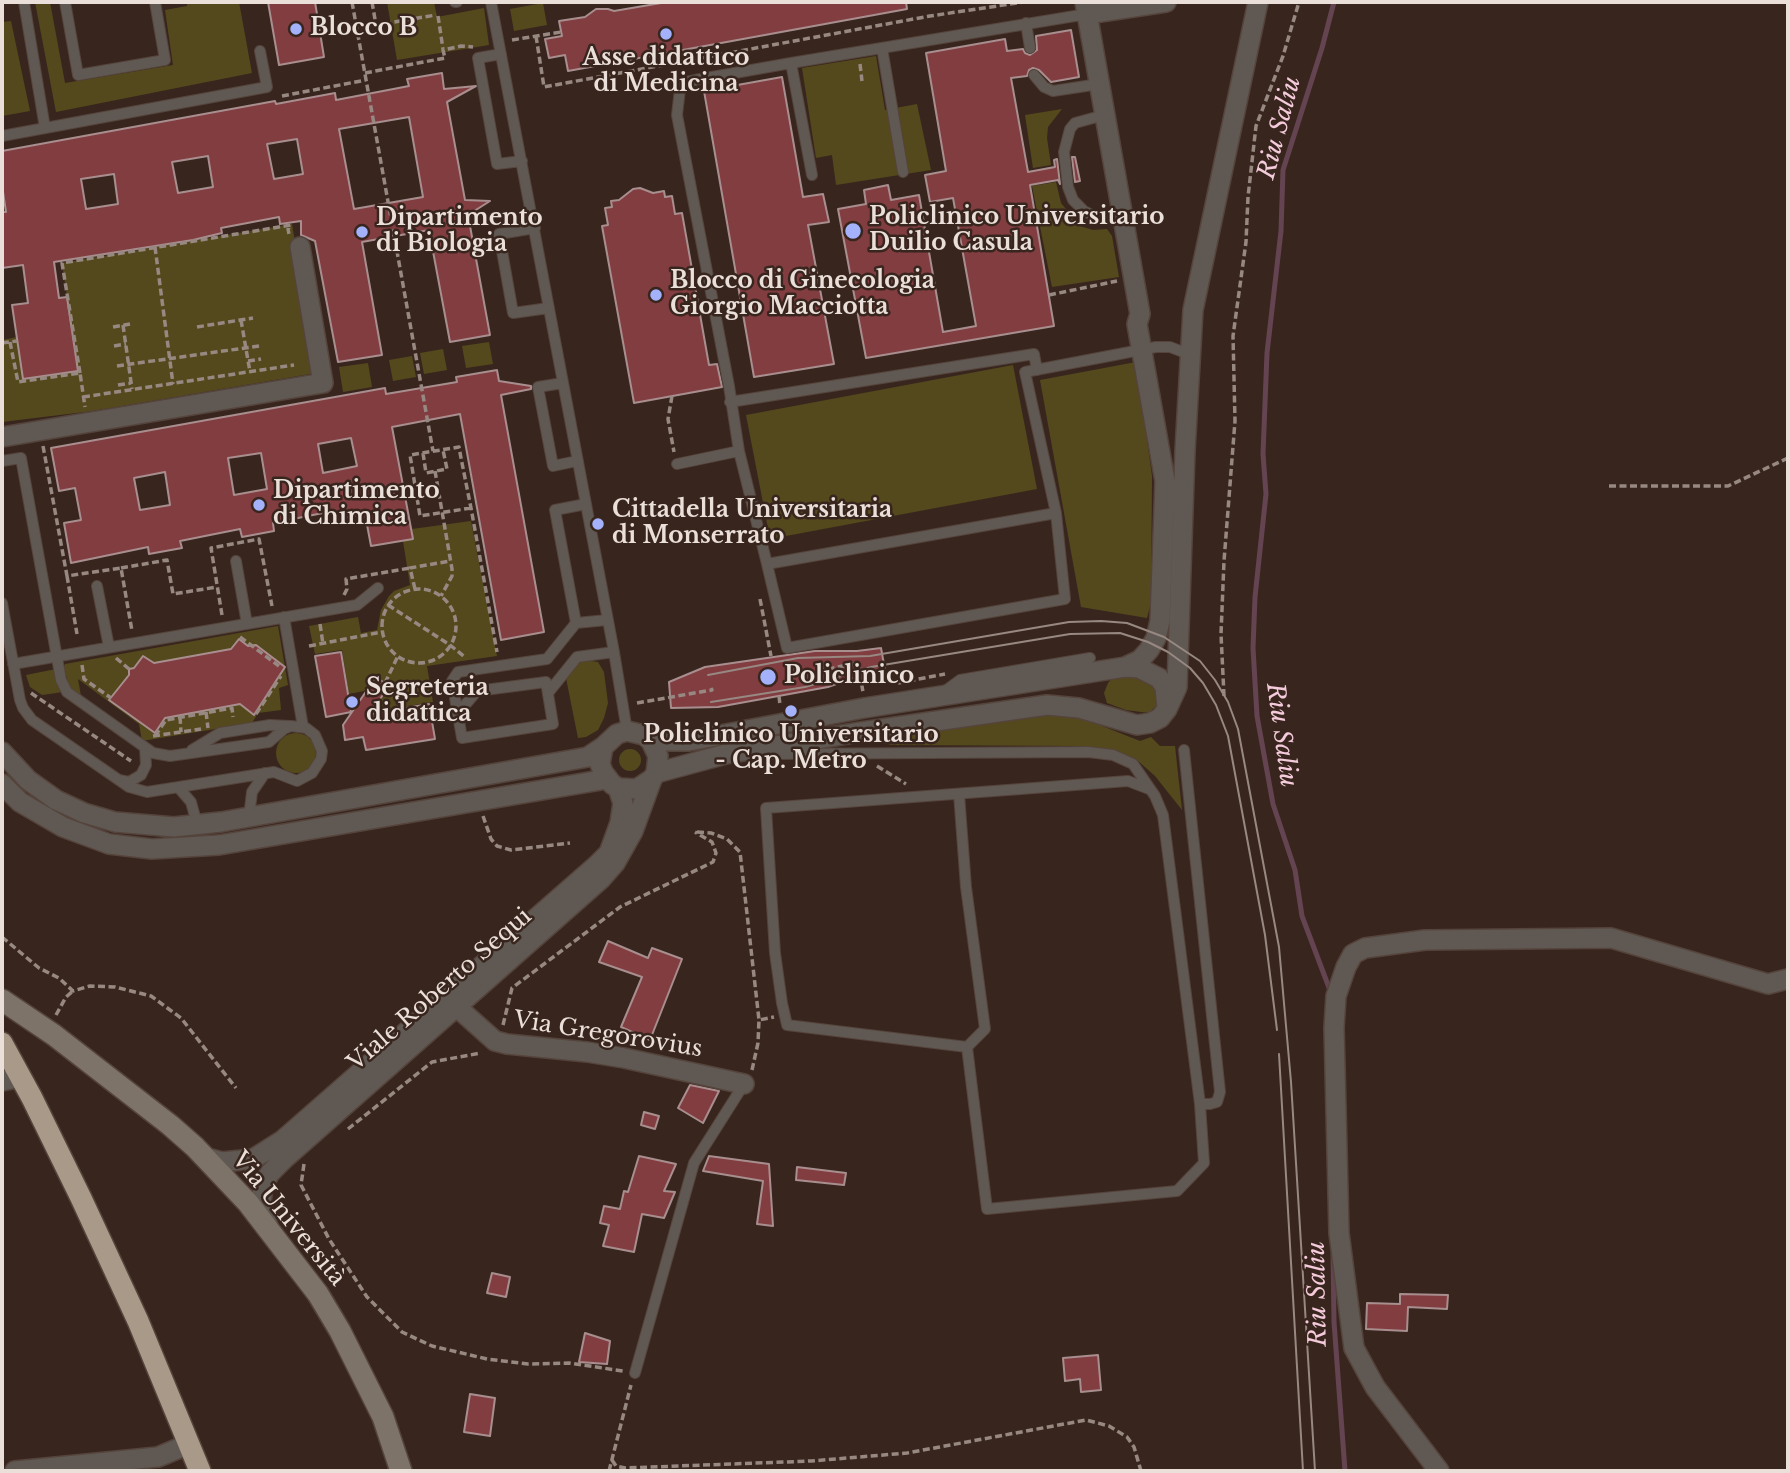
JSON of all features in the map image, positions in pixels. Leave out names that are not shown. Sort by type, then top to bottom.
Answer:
[{"type":"highway","points":[[2,1044],[11,1079],[81,1198],[132,1308],[200,1471]]},
{"type":"main road","name":"Via Università","points":[[2,1000],[54,1035],[170,1125],[248,1203],[318,1294],[364,1376],[383,1417],[401,1471]]},
{"type":"street","points":[[1125,667],[1140,660],[1149,650],[1156,638],[1160,621],[1165,481],[1137,324],[1140,314],[1086,8],[1166,2]]},
{"type":"street","points":[[2,784],[20,802],[63,827],[108,844],[152,849],[219,845],[481,800],[613,783],[637,789],[654,776],[726,754],[1046,705],[1079,708],[1137,725],[1160,718],[1177,687],[1193,310],[1258,2]]},
{"type":"street","points":[[2,437],[323,383],[300,247]]},
{"type":"street","points":[[651,741],[689,740],[864,708],[1125,667],[1139,668],[1159,678],[1165,687],[1167,709]]},
{"type":"street","points":[[2,752],[28,780],[56,800],[84,813],[142,826],[174,827],[249,817],[588,757],[617,734],[627,731],[644,735],[651,741],[659,756],[654,776]]},
{"type":"street","points":[[603,747],[600,764],[613,783]]},
{"type":"street","name":"Viale Roberto Sequi","points":[[270,1230],[261,1204],[263,1185],[270,1173],[601,879],[615,863],[633,831],[654,776]]},
{"type":"street","name":"Viale Roberto Sequi","points":[[204,1157],[222,1162],[253,1159],[283,1140],[597,865],[608,853],[620,823],[623,803],[613,783]]},
{"type":"street","points":[[1439,1471],[1375,1387],[1354,1348],[1339,1233],[1334,1028],[1336,996],[1353,954],[1365,948],[1425,940],[1611,938],[1769,984],[1788,979]]},
{"type":"street","name":"Via Gregorovius","points":[[458,1008],[493,1038],[507,1044],[624,1058],[744,1084]]},
{"type":"street","points":[[15,1471],[158,1457],[188,1444]]},
{"type":"lane","points":[[24,2],[45,128]]},
{"type":"lane","points":[[65,2],[78,75],[165,60],[155,2]]},
{"type":"lane","points":[[491,2],[627,731]]},
{"type":"lane","points":[[1086,8],[1026,23],[686,82],[680,89],[677,116],[739,451],[787,648],[1065,599],[1056,513],[1025,372],[1156,347],[1170,347],[1192,355]]},
{"type":"lane","points":[[1026,23],[1030,48]]},
{"type":"lane","points":[[882,48],[903,172]]},
{"type":"lane","points":[[2,136],[267,88],[260,51]]},
{"type":"lane","points":[[501,54],[478,58],[497,163],[522,161]]},
{"type":"lane","points":[[791,63],[812,175]]},
{"type":"lane","points":[[1034,75],[1044,87],[1053,90],[1099,84]]},
{"type":"lane","points":[[1104,114],[1075,123],[1070,129],[1063,152],[1068,187],[1073,200],[1084,211],[1096,217],[1121,214]]},
{"type":"lane","points":[[535,228],[499,234],[513,313],[550,308]]},
{"type":"lane","points":[[730,402],[1034,354],[1037,370]]},
{"type":"lane","points":[[563,383],[538,387],[553,466],[577,461]]},
{"type":"lane","points":[[677,464],[739,451]]},
{"type":"lane","points":[[2,461],[20,458],[61,680],[67,692],[146,742],[153,753],[162,755],[269,742],[291,726]]},
{"type":"lane","points":[[576,623],[555,510],[586,505]]},
{"type":"lane","points":[[766,564],[1056,513]]},
{"type":"lane","points":[[236,561],[248,628]]},
{"type":"lane","points":[[97,586],[109,647]]},
{"type":"lane","points":[[13,664],[109,647],[248,628],[284,617],[357,605],[378,588]]},
{"type":"lane","points":[[2,603],[20,700],[32,720],[118,780],[138,790],[147,792],[266,772],[274,772],[297,781],[312,773],[321,759],[322,751],[315,735],[303,727],[270,724],[220,733],[188,753]]},
{"type":"lane","points":[[284,617],[303,727]]},
{"type":"lane","points":[[459,712],[477,691],[546,682],[553,724],[463,738],[452,681],[458,672],[547,659],[576,623],[607,620]]},
{"type":"lane","points":[[548,693],[577,657],[614,652]]},
{"type":"lane","points":[[936,698],[960,680],[1090,658]]},
{"type":"lane","points":[[118,780],[129,782],[141,775],[146,765],[146,742]]},
{"type":"lane","points":[[1184,750],[1220,1092],[1217,1102],[1205,1104]]},
{"type":"lane","points":[[726,754],[1088,752],[1113,755],[1133,764],[1155,796],[1163,815],[1205,1104],[1204,1163],[1177,1191],[987,1209],[967,1047]]},
{"type":"lane","points":[[249,817],[252,792],[266,772]]},
{"type":"lane","points":[[967,1047],[787,1025],[775,953],[766,808],[1128,780],[1149,789]]},
{"type":"lane","points":[[178,787],[191,802],[197,824]]},
{"type":"lane","points":[[959,793],[966,887],[985,1029],[967,1047]]},
{"type":"lane","points":[[635,1373],[694,1163],[744,1084]]},
{"type":"path","points":[[352,2],[433,451]]},
{"type":"path","points":[[365,73],[445,58],[437,16],[376,25],[372,2]]},
{"type":"path","points":[[536,36],[544,87],[930,16],[1024,2]]},
{"type":"path","points":[[1224,696],[1221,634],[1235,421],[1233,337],[1247,242],[1248,197],[1256,126],[1283,56],[1299,2]]},
{"type":"path","points":[[512,40],[561,32]]},
{"type":"path","points":[[443,50],[499,42]]},
{"type":"path","points":[[282,96],[366,80]]},
{"type":"path","points":[[88,422],[62,263],[291,225],[289,233],[297,236],[300,247]]},
{"type":"path","points":[[155,247],[173,384]]},
{"type":"path","points":[[1049,295],[1133,277]]},
{"type":"path","points":[[197,327],[253,318]]},
{"type":"path","points":[[240,320],[250,372]]},
{"type":"path","points":[[113,327],[130,324]]},
{"type":"path","points":[[123,325],[132,390]]},
{"type":"path","points":[[2,343],[17,341]]},
{"type":"path","points":[[10,342],[18,382],[79,373]]},
{"type":"path","points":[[114,346],[126,344]]},
{"type":"path","points":[[117,366],[259,346]]},
{"type":"path","points":[[248,361],[261,359]]},
{"type":"path","points":[[83,397],[294,365]]},
{"type":"path","points":[[118,386],[131,383]]},
{"type":"path","points":[[672,396],[668,419],[677,464]]},
{"type":"path","points":[[42,444],[77,634]]},
{"type":"path","points":[[471,508],[420,516],[410,455],[459,447],[471,508],[499,658]]},
{"type":"path","points":[[423,453],[426,473],[447,469],[443,449]]},
{"type":"path","points":[[1609,486],[1728,486],[1788,458]]},
{"type":"path","points":[[435,471],[452,576],[441,596]]},
{"type":"path","points":[[259,540],[272,611]]},
{"type":"path","points":[[67,576],[167,560],[173,594],[217,587]]},
{"type":"path","points":[[342,599],[347,589],[346,579],[450,561]]},
{"type":"path","points":[[121,568],[132,634]]},
{"type":"path","points":[[411,568],[415,589]]},
{"type":"path","points":[[758,588],[771,656]]},
{"type":"path","points":[[415,589],[429,590],[441,596],[452,610],[455,619],[454,637],[450,645],[444,653],[427,662],[407,661],[398,656],[390,650],[382,632],[386,603],[415,589]]},
{"type":"path","points":[[386,603],[450,645],[468,661]]},
{"type":"path","points":[[317,612],[323,644]]},
{"type":"path","points":[[222,617],[231,616]]},
{"type":"path","points":[[248,628],[237,635],[285,670],[251,722]]},
{"type":"path","points":[[309,646],[382,632]]},
{"type":"path","points":[[128,655],[115,657],[129,669]]},
{"type":"path","points":[[385,683],[398,656]]},
{"type":"path","points":[[93,661],[82,663],[84,678],[111,698]]},
{"type":"path","points":[[807,673],[858,663],[861,683]]},
{"type":"path","points":[[637,703],[712,690],[711,688]]},
{"type":"path","points":[[26,689],[131,761]]},
{"type":"path","points":[[779,696],[780,705]]},
{"type":"path","points":[[146,742],[155,736],[166,720],[180,717],[232,708],[233,724]]},
{"type":"path","points":[[206,712],[208,728]]},
{"type":"path","points":[[180,717],[181,732]]},
{"type":"path","points":[[155,736],[221,726]]},
{"type":"path","points":[[869,761],[909,786],[910,797]]},
{"type":"path","points":[[481,800],[484,824],[497,846],[511,850],[570,843]]},
{"type":"path","points":[[346,1130],[432,1062],[482,1052],[502,1028],[512,988],[620,907],[713,862],[716,853],[712,842],[695,832],[710,833],[727,839],[740,852],[759,1020],[755,1060],[744,1084]]},
{"type":"path","points":[[2,937],[39,968],[59,978],[73,992]]},
{"type":"path","points":[[54,1035],[57,1012],[66,997],[73,992],[90,986],[115,987],[151,996],[181,1018],[236,1088]]},
{"type":"path","points":[[759,1020],[785,1015]]},
{"type":"path","points":[[304,1164],[301,1185],[329,1239],[367,1297],[402,1332],[432,1346],[488,1359],[528,1364],[569,1363],[635,1373],[609,1471]]},
{"type":"path","points":[[612,1460],[616,1466],[625,1468],[811,1461],[907,1453],[1086,1420],[1109,1426],[1128,1437],[1141,1471]]},
{"type":"shaded area","points":[[35,2],[50,2],[65,83],[173,65],[165,10],[187,6],[187,2],[239,2],[252,73],[56,112]]},
{"type":"shaded area","points":[[387,2],[434,2],[437,17],[484,8],[489,45],[397,60]]},
{"type":"shaded area","points":[[543,3],[547,25],[514,31],[510,9]]},
{"type":"shaded area","points":[[11,21],[30,111],[2,116],[2,22]]},
{"type":"shaded area","points":[[876,56],[885,110],[917,104],[931,170],[836,185],[832,155],[816,158],[802,68]]},
{"type":"shaded area","points":[[1062,109],[1048,127],[1051,165],[1033,168],[1025,115]]},
{"type":"shaded area","points":[[1056,182],[1061,203],[1080,226],[1093,230],[1107,229],[1112,236],[1119,277],[1052,287],[1032,186]]},
{"type":"shaded area","points":[[292,224],[316,373],[93,411],[2,422],[2,340],[17,337],[78,371],[62,263]]},
{"type":"shaded area","points":[[489,342],[493,364],[466,368],[462,346]]},
{"type":"shaded area","points":[[443,349],[447,370],[424,374],[420,353]]},
{"type":"shaded area","points":[[412,356],[416,377],[393,381],[389,360]]},
{"type":"shaded area","points":[[1136,362],[1152,476],[1151,602],[1147,618],[1081,607],[1040,380]]},
{"type":"shaded area","points":[[368,363],[372,387],[343,392],[339,367]]},
{"type":"shaded area","points":[[1013,365],[1037,489],[770,539],[746,415]]},
{"type":"shaded area","points":[[471,521],[497,656],[427,666],[433,702],[383,710],[381,700],[391,686],[376,676],[364,691],[349,694],[342,650],[315,654],[309,626],[358,617],[361,633],[377,630],[381,610],[389,596],[394,591],[410,585],[403,541],[413,539],[412,529]]},
{"type":"shaded area","points":[[278,626],[288,685],[279,688],[281,710],[258,713],[252,723],[142,741],[139,724],[78,679],[81,696],[69,687],[64,667],[65,664]]},
{"type":"shaded area","points":[[584,660],[598,662],[604,672],[608,703],[598,730],[578,738],[566,678],[576,665]]},
{"type":"shaded area","points":[[56,669],[63,692],[42,695],[30,687],[26,675]]},
{"type":"shaded area","points":[[1137,673],[1157,686],[1159,703],[1149,713],[1126,710],[1107,703],[1104,693],[1114,676]]},
{"type":"shaded area","points":[[1067,712],[1140,741],[1151,737],[1160,746],[1175,746],[1182,810],[1155,776],[1137,760],[1115,752],[1081,746],[893,745],[872,742],[876,730]]},
{"type":"shaded area","points":[[296,733],[304,734],[310,739],[315,745],[315,761],[310,767],[304,772],[296,773],[288,772],[282,767],[277,761],[276,753],[277,745],[282,739],[288,734]]},
{"type":"shaded area","points":[[630,749],[638,752],[641,760],[638,768],[630,771],[622,768],[619,760],[622,752]]},
{"type":"building","name":"Blocco B","points":[[268,2],[315,2],[324,57],[279,65]]},
{"type":"building","name":"Asse didattico di Medicina","points":[[667,2],[906,2],[907,9],[568,71],[565,55],[549,58],[545,39],[562,36],[559,21],[585,17],[596,9],[614,11]]},
{"type":"building","points":[[1071,30],[1079,77],[1051,82],[1039,70],[1033,68],[1027,76],[1011,78],[1028,172],[1055,167],[1054,160],[1057,159],[1060,184],[1058,180],[1030,185],[1054,326],[866,358],[838,209],[866,204],[864,190],[888,185],[891,200],[919,195],[943,332],[976,326],[953,198],[930,202],[925,175],[946,171],[926,53],[1005,39],[1007,51],[1023,49],[1030,55],[1037,50],[1036,36]]},
{"type":"building","name":"Dipartimento di Biologia","points":[[442,73],[444,89],[476,86],[447,102],[465,200],[490,201],[468,215],[490,335],[450,342],[429,230],[362,242],[382,355],[338,362],[315,241],[301,235],[301,221],[280,224],[279,217],[221,228],[222,233],[193,240],[54,262],[59,298],[67,297],[78,371],[23,379],[12,305],[28,303],[23,265],[2,268],[2,212],[6,212],[2,185],[2,151],[275,101],[276,104],[335,93],[336,100],[409,86],[407,79]],"holes":[[[409,117],[423,197],[354,209],[339,129]],[[297,139],[303,174],[274,179],[267,144]],[[208,156],[213,187],[178,193],[172,162]],[[114,174],[118,204],[86,209],[81,179]]]},
{"type":"building","points":[[782,77],[803,197],[823,194],[829,222],[808,225],[834,364],[754,377],[704,91]]},
{"type":"building","points":[[1072,157],[1075,157],[1080,181],[1075,182]]},
{"type":"building","name":"Blocco di Ginecologia Giorgio Macciotta","points":[[640,188],[653,193],[664,191],[665,197],[672,196],[675,214],[682,213],[709,365],[717,364],[722,387],[634,403],[602,226],[608,225],[605,208],[612,207],[611,201],[619,200],[633,189]]},
{"type":"building","name":"Dipartimento di Chimica","points":[[497,370],[499,381],[531,386],[531,389],[501,395],[544,632],[501,640],[460,414],[392,427],[413,539],[371,546],[365,514],[334,520],[333,511],[273,523],[274,531],[242,537],[240,529],[180,541],[182,548],[149,554],[148,547],[71,563],[64,523],[81,520],[75,488],[59,491],[51,448],[385,388],[386,394],[457,382],[456,377]],"holes":[[[351,438],[357,466],[323,473],[318,444]],[[261,453],[267,489],[234,495],[228,458]],[[165,472],[170,505],[140,510],[134,478]]]},
{"type":"building","points":[[239,639],[248,646],[256,645],[285,667],[254,715],[240,704],[165,718],[155,733],[109,700],[129,675],[129,669],[134,668],[143,656],[154,663],[231,649]]},
{"type":"building","name":"Policlinico","points":[[881,648],[885,670],[867,673],[828,687],[718,707],[671,708],[669,682],[705,667],[815,651]]},
{"type":"building","points":[[341,652],[351,712],[326,717],[315,656]]},
{"type":"building","name":"Segreteria didattica","points":[[376,677],[389,686],[370,714],[429,704],[435,739],[366,750],[363,737],[345,740],[343,725]]},
{"type":"building","points":[[608,941],[648,958],[652,948],[682,959],[650,1040],[621,1027],[642,977],[599,962]]},
{"type":"building","points":[[690,1085],[719,1091],[703,1123],[678,1108]]},
{"type":"building","points":[[644,1112],[659,1116],[655,1129],[641,1125]]},
{"type":"building","points":[[639,1156],[676,1164],[664,1191],[675,1192],[664,1218],[642,1214],[634,1252],[603,1246],[609,1225],[600,1223],[604,1206],[620,1209],[624,1191],[628,1192]]},
{"type":"building","points":[[709,1156],[769,1164],[773,1226],[757,1224],[763,1181],[703,1171]]},
{"type":"building","points":[[797,1167],[846,1173],[844,1185],[796,1180]]},
{"type":"building","points":[[492,1273],[510,1277],[506,1297],[487,1293]]},
{"type":"building","points":[[1400,1294],[1448,1295],[1447,1309],[1408,1307],[1407,1331],[1366,1329],[1367,1303],[1400,1304]]},
{"type":"building","points":[[585,1333],[610,1341],[607,1364],[579,1362]]},
{"type":"building","points":[[1098,1355],[1101,1390],[1081,1392],[1080,1379],[1065,1381],[1063,1358]]},
{"type":"building","points":[[470,1394],[495,1398],[490,1436],[464,1432]]},
{"type":"waterway","name":"Riu Saliu","points":[[1331,993],[1302,916],[1295,870],[1273,804],[1257,716],[1253,648],[1255,597],[1266,494],[1263,454],[1267,353],[1281,231],[1283,170],[1334,2]]},
{"type":"waterway","name":"Riu Saliu","points":[[1333,1254],[1334,1322],[1345,1471]]},
{"type":"tram line","points":[[708,675],[798,658],[870,656],[1069,622],[1101,621],[1127,623],[1164,637],[1200,661],[1215,680],[1228,702],[1238,729],[1279,947],[1291,1082],[1315,1471]]},
{"type":"tram line","points":[[711,702],[805,687],[871,667],[1070,634],[1120,633],[1168,652],[1190,668],[1203,683],[1216,705],[1228,736],[1265,935],[1277,1030]]},
{"type":"tram line","points":[[1279,1054],[1303,1471]]},
{"type":"place","name":"Blocco B","points":[[296,29]]},
{"type":"place","name":"Asse didattico di Medicina","points":[[666,34]]},
{"type":"place","name":"Policlinico Universitario Duilio Casula","points":[[853,231]]},
{"type":"place","name":"Dipartimento di Biologia","points":[[362,232]]},
{"type":"place","name":"Blocco di Ginecologia Giorgio Macciotta","points":[[656,295]]},
{"type":"place","name":"Dipartimento di Chimica","points":[[259,505]]},
{"type":"place","name":"Cittadella Universitaria di Monserrato","points":[[598,524]]},
{"type":"place","name":"Policlinico","points":[[768,677]]},
{"type":"place","name":"Segreteria didattica","points":[[352,702]]},
{"type":"place","name":"Policlinico Universitario - Cap. Metro","points":[[791,711]]}]
